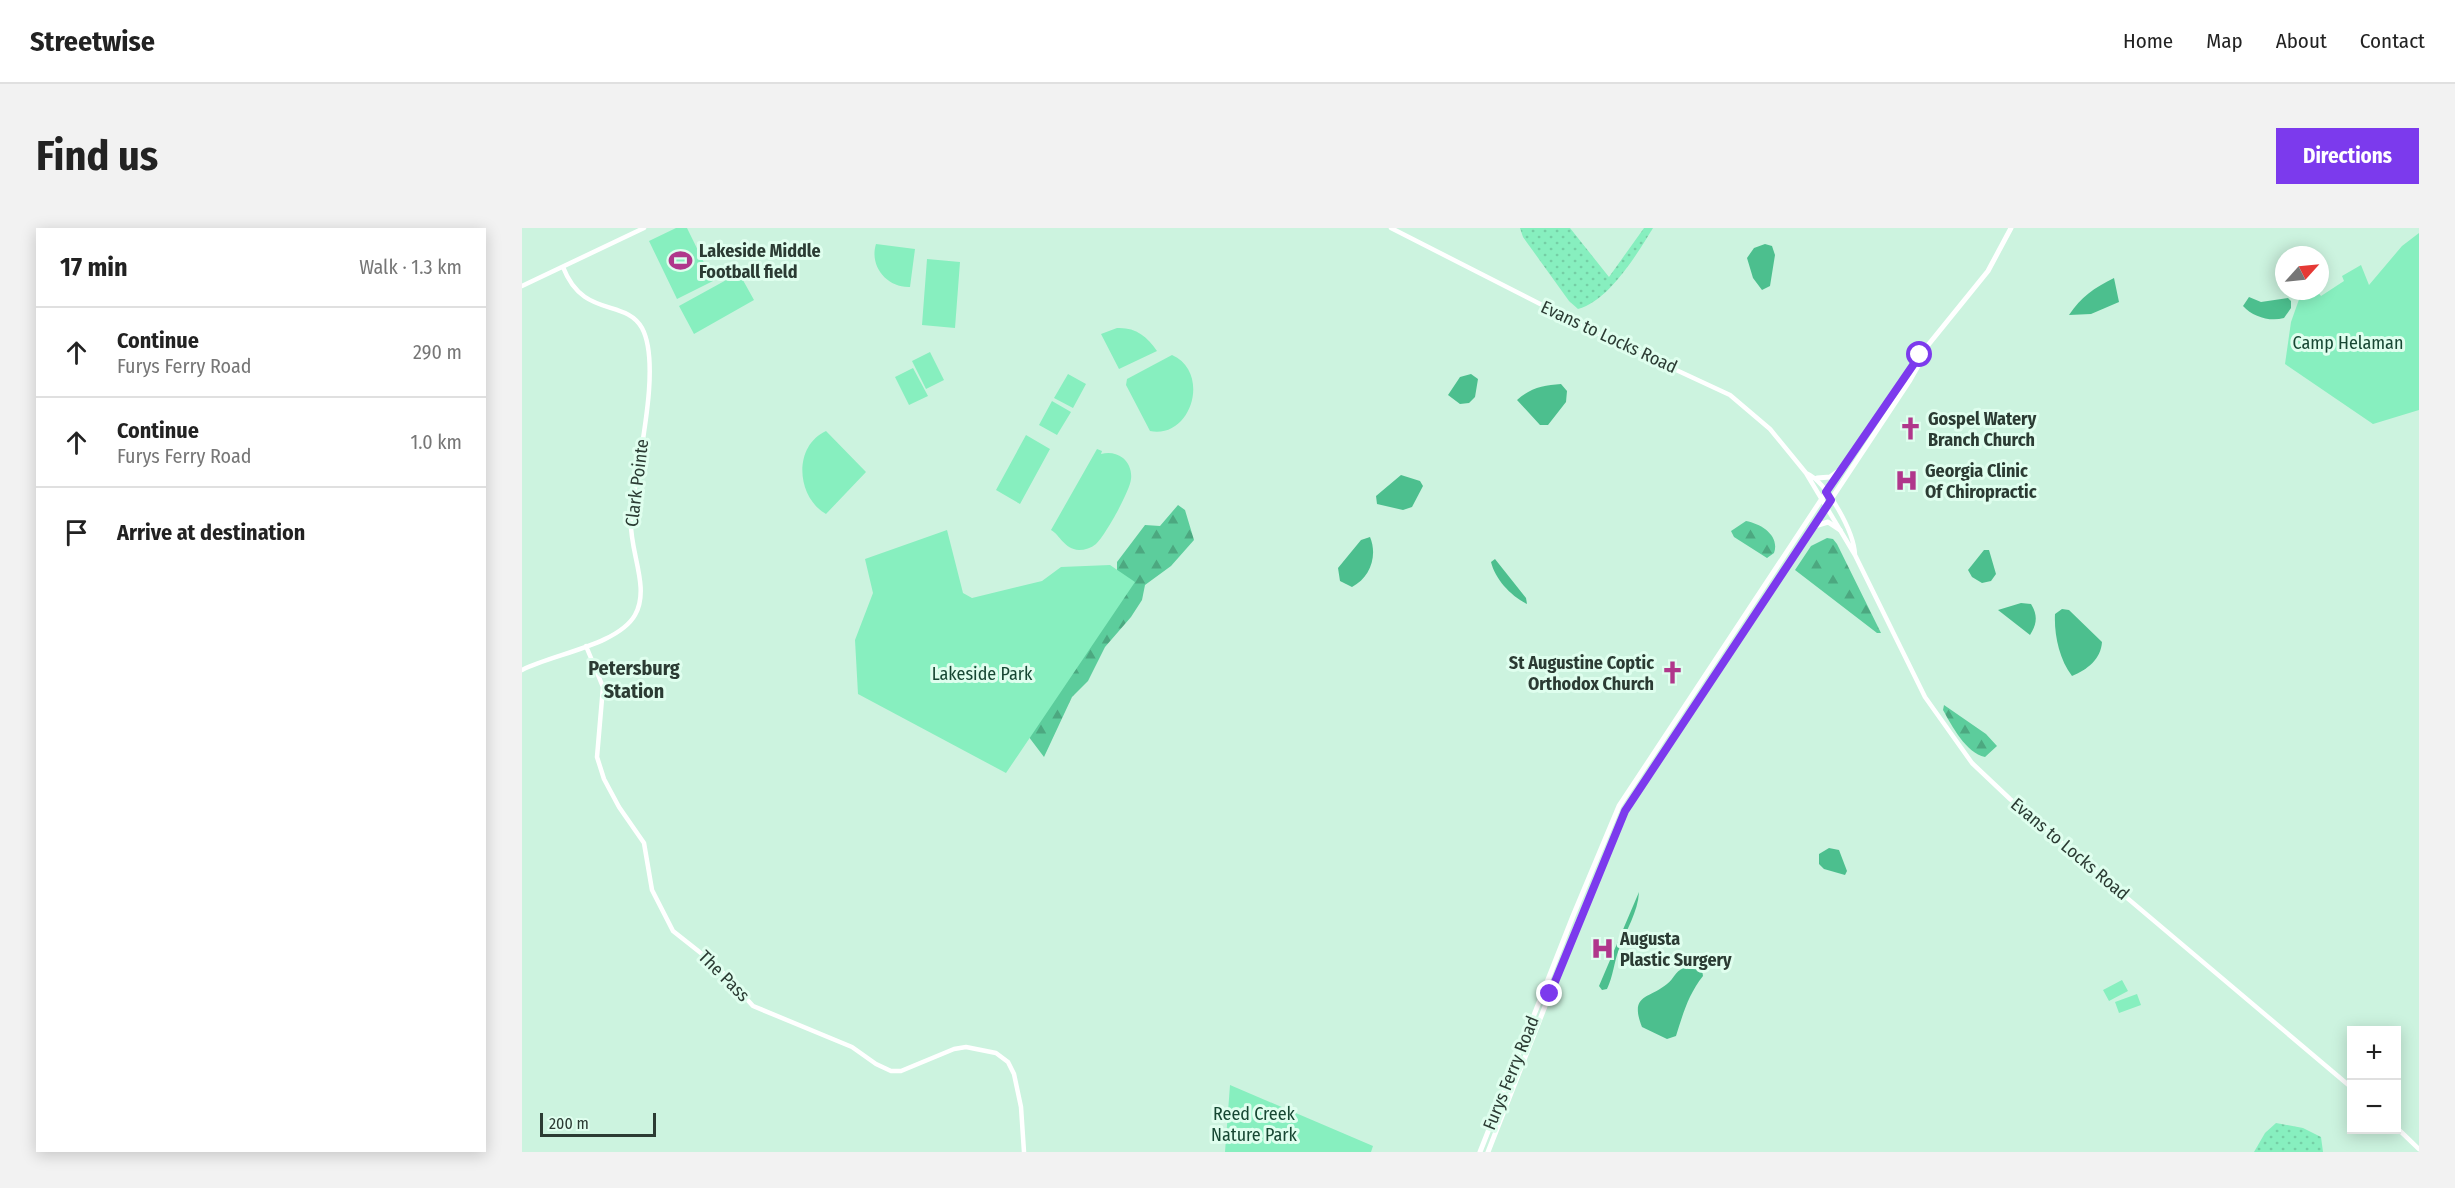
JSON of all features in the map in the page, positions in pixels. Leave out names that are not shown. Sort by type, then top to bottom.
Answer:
[{"type":"main road","name":"Furys Ferry Road","points":[[1480,1152],[1619,806],[1826,492],[1920,355],[1928,348],[1988,271],[2011,228]]},
{"type":"main road","name":"Furys Ferry Road","points":[[1488,1152],[1578,922],[1625,811],[1919,366],[1928,348]]},
{"type":"main road","points":[[1817,478],[1830,477],[1843,467]]},
{"type":"main road","points":[[1813,526],[1828,522],[1840,530]]},
{"type":"street","points":[[522,286],[644,228]]},
{"type":"street","name":"Evans to Locks Road","points":[[1391,228],[1603,336],[1730,395],[1770,429],[1806,473],[1855,555],[1924,697],[1972,763],[2010,799],[2347,1084]]},
{"type":"street","name":"Clark Pointe","points":[[522,670],[586,646],[626,626],[635,615],[639,603],[640,578],[632,550],[630,531],[648,367],[646,338],[637,320],[585,298],[572,286],[563,267]]},
{"type":"street","name":"Evans to Locks Road","points":[[1806,473],[1817,478],[1831,500],[1855,542],[1855,555]]},
{"type":"street","name":"The Pass","points":[[586,646],[603,687],[604,700],[597,757],[604,779],[619,807],[644,843],[652,890],[673,931],[716,965],[753,1006],[852,1047],[876,1064],[891,1071],[901,1071],[954,1049],[966,1047],[996,1053],[1008,1062],[1014,1074],[1021,1107],[1024,1152]]},
{"type":"street","points":[[2401,1131],[2419,1149]]},
{"type":"green space","name":"Lakeside Middle Football field","points":[[676,228],[687,228],[713,281],[677,299],[649,241]]},
{"type":"green space","points":[[1520,228],[1570,228],[1609,277],[1644,228],[1653,228],[1611,287],[1601,297],[1578,309],[1569,301],[1523,237]]},
{"type":"green space","name":"Camp Helaman","points":[[2419,233],[2419,410],[2373,424],[2285,364],[2291,322],[2299,300],[2329,300],[2329,291],[2344,281],[2342,276],[2361,265],[2369,285],[2402,246]]},
{"type":"green space","points":[[876,244],[915,249],[910,287],[894,284],[882,274],[875,260]]},
{"type":"green space","points":[[927,259],[960,262],[955,328],[922,325]]},
{"type":"green space","points":[[739,273],[754,300],[694,334],[679,306]]},
{"type":"green space","points":[[1117,328],[1129,329],[1140,334],[1157,351],[1119,369],[1101,334]]},
{"type":"green space","points":[[930,352],[944,380],[926,389],[912,361]]},
{"type":"green space","points":[[1172,355],[1184,363],[1191,375],[1193,389],[1191,402],[1186,415],[1177,425],[1165,431],[1150,431],[1126,385],[1127,379]]},
{"type":"green space","points":[[913,368],[928,396],[909,405],[895,377]]},
{"type":"green space","points":[[1068,374],[1086,384],[1073,408],[1054,398]]},
{"type":"green space","points":[[1052,401],[1071,412],[1057,435],[1039,425]]},
{"type":"green space","points":[[826,431],[866,472],[826,514],[809,496],[802,472],[808,448],[815,438]]},
{"type":"green space","points":[[1026,435],[1050,449],[1020,504],[996,490]]},
{"type":"green space","points":[[1097,449],[1102,451],[1101,454],[1112,453],[1127,462],[1131,473],[1130,485],[1111,523],[1096,544],[1088,548],[1074,549],[1066,545],[1051,530]]},
{"type":"green space","points":[[1178,505],[1185,510],[1194,540],[1171,566],[1145,585],[1142,600],[1131,617],[1105,647],[1088,681],[1072,697],[1044,757],[1007,708],[1117,581],[1117,562],[1145,525],[1160,526]]},
{"type":"green space","points":[[1746,521],[1758,525],[1772,536],[1774,553],[1767,558],[1734,537],[1731,531]]},
{"type":"green space","name":"Lakeside Park","points":[[947,530],[963,593],[972,598],[1042,581],[1061,567],[1110,565],[1135,582],[1006,773],[858,694],[855,640],[873,593],[865,559]]},
{"type":"green space","points":[[1827,538],[1833,539],[1837,544],[1881,633],[1877,633],[1795,570],[1811,546]]},
{"type":"green space","points":[[1944,705],[1986,734],[1997,746],[1985,757],[1972,750],[1951,724],[1943,710]]},
{"type":"green space","points":[[2122,980],[2128,991],[2109,1001],[2103,990]]},
{"type":"green space","points":[[2137,994],[2141,1005],[2119,1013],[2115,1002]]},
{"type":"green space","name":"Reed Creek Nature Park","points":[[1230,1085],[1373,1146],[1371,1152],[1225,1152]]},
{"type":"green space","points":[[2276,1123],[2303,1128],[2321,1137],[2323,1152],[2254,1152],[2265,1133]]},
{"type":"shaded area","points":[[1765,244],[1772,246],[1775,255],[1770,286],[1762,290],[1753,278],[1747,258],[1754,248]]},
{"type":"shaded area","points":[[2114,278],[2119,302],[2091,314],[2069,315],[2088,294]]},
{"type":"shaded area","points":[[2249,297],[2261,302],[2291,301],[2291,308],[2284,318],[2262,318],[2243,306]]},
{"type":"shaded area","points":[[1471,374],[1478,379],[1475,397],[1469,403],[1460,404],[1448,395],[1460,377]]},
{"type":"shaded area","points":[[1561,384],[1567,391],[1566,402],[1548,425],[1540,425],[1517,400],[1538,388]]},
{"type":"shaded area","points":[[1401,475],[1420,481],[1423,486],[1412,507],[1403,510],[1377,504],[1376,496]]},
{"type":"shaded area","points":[[1370,537],[1373,559],[1364,578],[1352,587],[1340,581],[1338,568],[1361,540]]},
{"type":"shaded area","points":[[1984,550],[1989,550],[1996,574],[1991,581],[1982,583],[1972,577],[1968,570]]},
{"type":"shaded area","points":[[1495,559],[1526,598],[1527,604],[1510,592],[1500,581],[1491,562]]},
{"type":"shaded area","points":[[2021,603],[2031,604],[2035,612],[2035,623],[2030,635],[1998,610]]},
{"type":"shaded area","points":[[2062,609],[2069,610],[2102,642],[2096,659],[2083,671],[2072,676],[2061,654],[2055,630],[2055,614]]},
{"type":"shaded area","points":[[1829,848],[1839,850],[1847,871],[1845,875],[1824,869],[1819,864],[1819,854]]},
{"type":"shaded area","points":[[1639,892],[1609,984],[1607,989],[1602,990],[1599,986]]},
{"type":"shaded area","points":[[1684,968],[1702,970],[1703,976],[1690,998],[1676,1036],[1667,1039],[1642,1027],[1639,1003],[1667,984],[1678,971]]},
{"type":"place","name":"Lakeside Middle Football field","points":[[681,261]]},
{"type":"place","name":"Gospel Watery Branch Church","points":[[1910,429]]},
{"type":"place","name":"Georgia Clinic Of Chiropractic","points":[[1907,481]]},
{"type":"place","name":"St Augustine Coptic Orthodox Church","points":[[1672,673]]},
{"type":"place","name":"Augusta Plastic Surgery","points":[[1602,949]]},
{"type":"district","name":"Petersburg Station","points":[[634,680]]},
{"type":"route","points":[[1550,994],[1625,811],[1831,500],[1826,492],[1920,355]]}]
